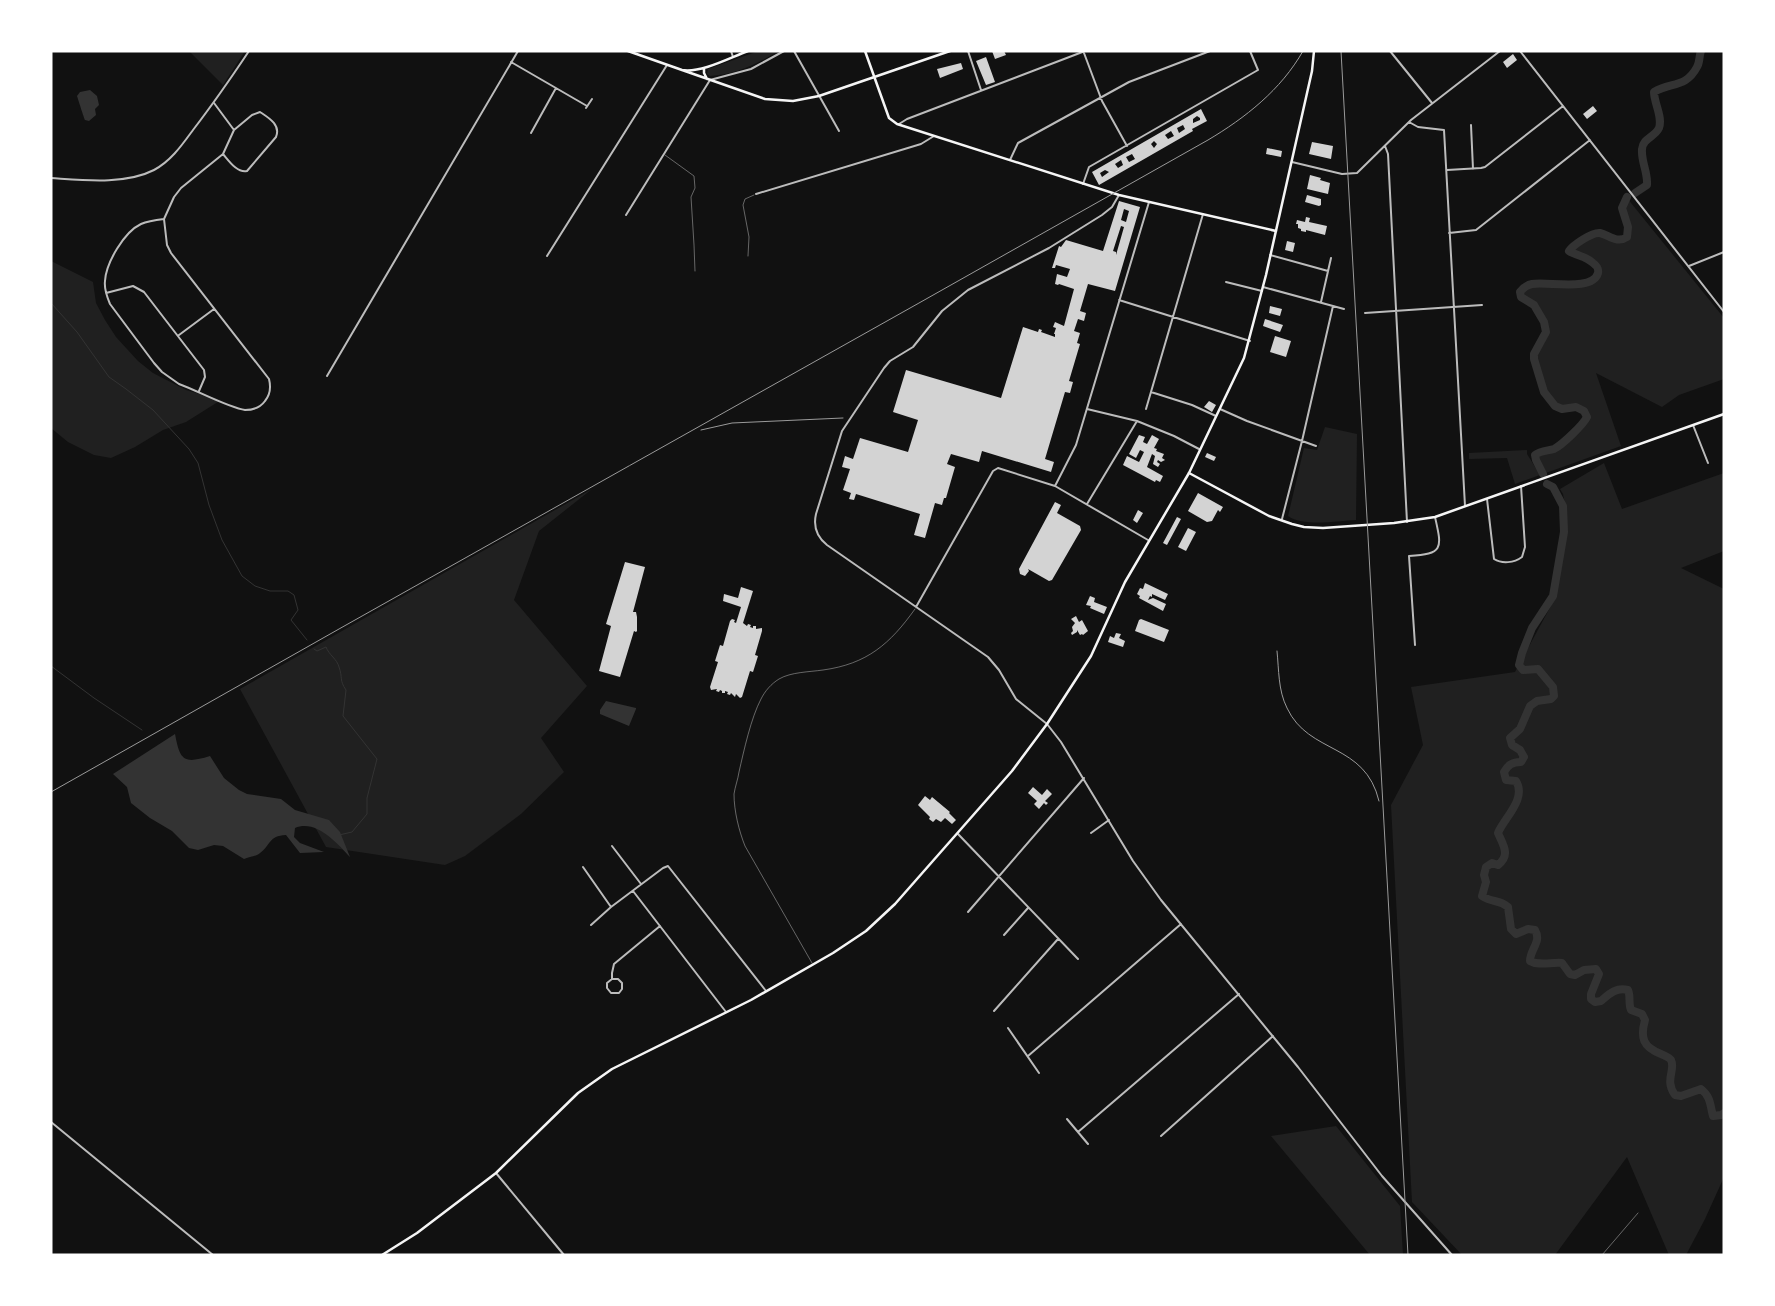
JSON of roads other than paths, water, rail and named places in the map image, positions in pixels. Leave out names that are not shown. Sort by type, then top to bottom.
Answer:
[{"type":"main road","points":[[628,51],[774,101],[796,101],[819,96],[950,51]]},
{"type":"main road","points":[[682,70],[694,70],[705,67],[748,51]]},
{"type":"main road","points":[[864,51],[890,119],[898,125],[1119,195],[1276,231]]},
{"type":"main road","points":[[382,1255],[387,1254],[417,1233],[496,1173],[578,1092],[612,1069],[726,1013],[853,941],[895,904],[1012,771],[1048,724],[1091,656],[1125,582],[1188,473],[1244,358],[1250,341],[1292,162],[1312,69],[1314,51]]},
{"type":"main road","points":[[705,67],[704,73],[709,80]]},
{"type":"main road","points":[[1188,473],[1268,516],[1304,527],[1323,528],[1407,522],[1435,517],[1724,414]]},
{"type":"street","points":[[51,178],[94,180],[128,177],[152,171],[164,164],[214,103],[249,51]]},
{"type":"street","points":[[327,376],[518,51]]},
{"type":"street","points":[[731,51],[733,57]]},
{"type":"street","points":[[626,215],[709,80],[748,70],[784,51]]},
{"type":"street","points":[[794,51],[840,131]]},
{"type":"street","points":[[968,51],[982,90]]},
{"type":"street","points":[[898,125],[907,119],[1084,51],[1100,98],[1126,146]]},
{"type":"street","points":[[1010,161],[1018,143],[1132,81],[1210,51]]},
{"type":"street","points":[[1083,184],[1088,168],[1258,70],[1250,51]]},
{"type":"street","points":[[1390,51],[1432,103]]},
{"type":"street","points":[[1393,54],[1396,51]]},
{"type":"street","points":[[1292,162],[1342,174],[1355,174],[1409,122],[1500,51]]},
{"type":"street","points":[[1520,51],[1722,307],[1724,312]]},
{"type":"street","points":[[511,62],[587,107],[592,99]]},
{"type":"street","points":[[547,256],[667,64]]},
{"type":"street","points":[[531,133],[556,88]]},
{"type":"street","points":[[214,103],[234,130]]},
{"type":"street","points":[[1446,170],[1485,167],[1563,106]]},
{"type":"street","points":[[164,219],[140,224],[125,237],[110,261],[104,283],[113,309],[162,372],[180,384],[243,410],[256,408],[264,403],[270,391],[271,385],[266,375],[171,253],[165,233],[164,219],[174,197],[181,188],[223,154],[234,130],[252,115],[260,112],[277,127],[276,137],[247,171],[239,170],[223,154]]},
{"type":"street","points":[[1409,122],[1421,128],[1444,130],[1466,506]]},
{"type":"street","points":[[1471,124],[1474,169]]},
{"type":"street","points":[[756,194],[924,144],[934,136]]},
{"type":"street","points":[[1449,233],[1476,230],[1590,140]]},
{"type":"street","points":[[1385,146],[1388,154],[1407,522]]},
{"type":"street","points":[[1119,195],[1112,207],[1102,216],[1049,248],[968,290],[942,311],[913,347],[888,363],[843,428],[815,520],[816,532],[824,544],[988,657],[999,670],[1016,699],[1048,724],[1062,742],[1144,878],[1315,1088],[1366,1157],[1452,1255]]},
{"type":"street","points":[[1056,486],[1073,452],[1149,202]]},
{"type":"street","points":[[1146,409],[1203,214]]},
{"type":"street","points":[[1688,266],[1724,252]]},
{"type":"street","points":[[1270,255],[1328,271]]},
{"type":"street","points":[[1320,302],[1331,258]]},
{"type":"street","points":[[1226,282],[1262,291]]},
{"type":"street","points":[[106,293],[127,286],[133,286],[144,292],[178,335],[205,374],[198,391]]},
{"type":"street","points":[[1263,287],[1344,309]]},
{"type":"street","points":[[1119,300],[1250,341]]},
{"type":"street","points":[[1365,313],[1482,305]]},
{"type":"street","points":[[1281,521],[1302,442],[1333,306]]},
{"type":"street","points":[[178,335],[214,309]]},
{"type":"street","points":[[1151,392],[1192,405],[1217,416]]},
{"type":"street","points":[[1087,409],[1137,421],[1174,436],[1200,450]]},
{"type":"street","points":[[1220,409],[1316,446]]},
{"type":"street","points":[[1087,504],[1137,421]]},
{"type":"street","points":[[1693,425],[1708,463]]},
{"type":"street","points":[[916,607],[996,469],[1002,468],[1056,486],[1148,540]]},
{"type":"street","points":[[1487,498],[1494,559],[1504,562],[1519,560],[1525,547],[1521,486]]},
{"type":"street","points":[[1415,645],[1409,556],[1426,555],[1433,553],[1437,549],[1440,543],[1435,517]]},
{"type":"street","points":[[968,912],[1084,778]]},
{"type":"street","points":[[1091,833],[1109,820]]},
{"type":"street","points":[[958,834],[1078,959]]},
{"type":"street","points":[[612,846],[642,884]]},
{"type":"street","points":[[592,925],[611,907],[668,866],[766,991]]},
{"type":"street","points":[[583,867],[611,907]]},
{"type":"street","points":[[633,891],[726,1013]]},
{"type":"street","points":[[1004,935],[1028,908]]},
{"type":"street","points":[[1028,1056],[1181,924]]},
{"type":"street","points":[[612,978],[618,979],[622,983],[622,989],[618,993],[613,994],[608,990],[607,983],[612,978],[614,964],[660,926]]},
{"type":"street","points":[[994,1011],[1058,939]]},
{"type":"street","points":[[1078,1132],[1238,994]]},
{"type":"street","points":[[1008,1028],[1039,1072]]},
{"type":"street","points":[[1161,1136],[1273,1036]]},
{"type":"street","points":[[1067,1119],[1088,1144]]},
{"type":"street","points":[[51,1122],[213,1255]]},
{"type":"street","points":[[496,1173],[564,1255]]},
{"type":"lane","points":[[663,154],[695,178],[695,188],[690,197],[694,271]]},
{"type":"lane","points":[[748,256],[749,237],[743,205],[745,199],[756,194]]},
{"type":"lane","points":[[812,964],[745,846],[739,830],[734,794],[744,750],[759,703],[772,684],[788,675],[835,668],[870,655],[895,636],[916,607]]},
{"type":"lane","points":[[1602,1255],[1638,1213]]},
{"type":"waterway","points":[[1635,193],[1647,185],[1642,154],[1643,145],[1657,131],[1660,124],[1654,92],[1683,82],[1693,74],[1698,65],[1701,51]]},
{"type":"waterway","points":[[1543,474],[1535,455],[1558,447],[1577,430],[1587,417],[1584,411],[1576,407],[1562,409],[1555,406],[1544,392],[1534,359],[1534,354],[1546,332],[1544,322],[1534,305],[1521,297],[1520,292],[1532,284],[1579,284],[1594,279],[1598,273],[1595,265],[1569,251],[1583,239],[1597,233],[1620,240],[1627,237],[1628,227],[1622,208],[1627,197]]},
{"type":"waterway","points":[[51,303],[77,332],[109,377],[153,410],[189,449],[198,463],[209,505],[222,540],[242,576],[255,586],[270,591],[288,591],[294,595],[298,610],[291,620],[307,640]]},
{"type":"waterway","points":[[1547,484],[1553,487],[1563,506],[1564,532],[1553,596],[1532,628],[1519,665],[1523,670],[1538,669],[1553,687],[1554,696],[1551,699],[1537,701],[1530,706],[1520,729],[1510,738],[1512,745],[1520,750],[1524,757],[1521,762],[1511,764],[1504,772],[1506,780],[1516,781],[1519,795],[1498,833],[1504,846],[1504,857],[1498,865],[1492,863],[1486,867],[1484,875],[1486,882],[1482,896],[1508,907],[1511,929],[1516,934],[1528,929],[1535,930],[1537,938],[1530,961],[1541,964],[1562,963],[1570,974],[1575,975],[1584,970],[1596,969],[1599,974],[1591,994],[1591,999],[1595,1002],[1601,1001],[1616,990],[1628,990],[1631,1010],[1642,1014],[1645,1020],[1644,1041],[1650,1048],[1671,1060],[1670,1085],[1675,1095],[1681,1096],[1701,1089],[1708,1098],[1713,1116],[1724,1113]]},
{"type":"waterway","points":[[314,649],[317,651],[326,647],[337,662],[346,690],[343,716],[377,759],[367,798],[367,814],[352,832],[339,835]]},
{"type":"waterway","points":[[51,666],[142,730]]},
{"type":"railway","points":[[51,792],[1208,140],[1261,102],[1284,78],[1303,51]]},
{"type":"railway","points":[[1341,51],[1408,1255]]},
{"type":"railway","points":[[701,430],[732,423],[843,418]]},
{"type":"railway","points":[[1277,651],[1282,694],[1287,708],[1297,723],[1309,734],[1350,758],[1362,768],[1372,782],[1379,801]]}]
